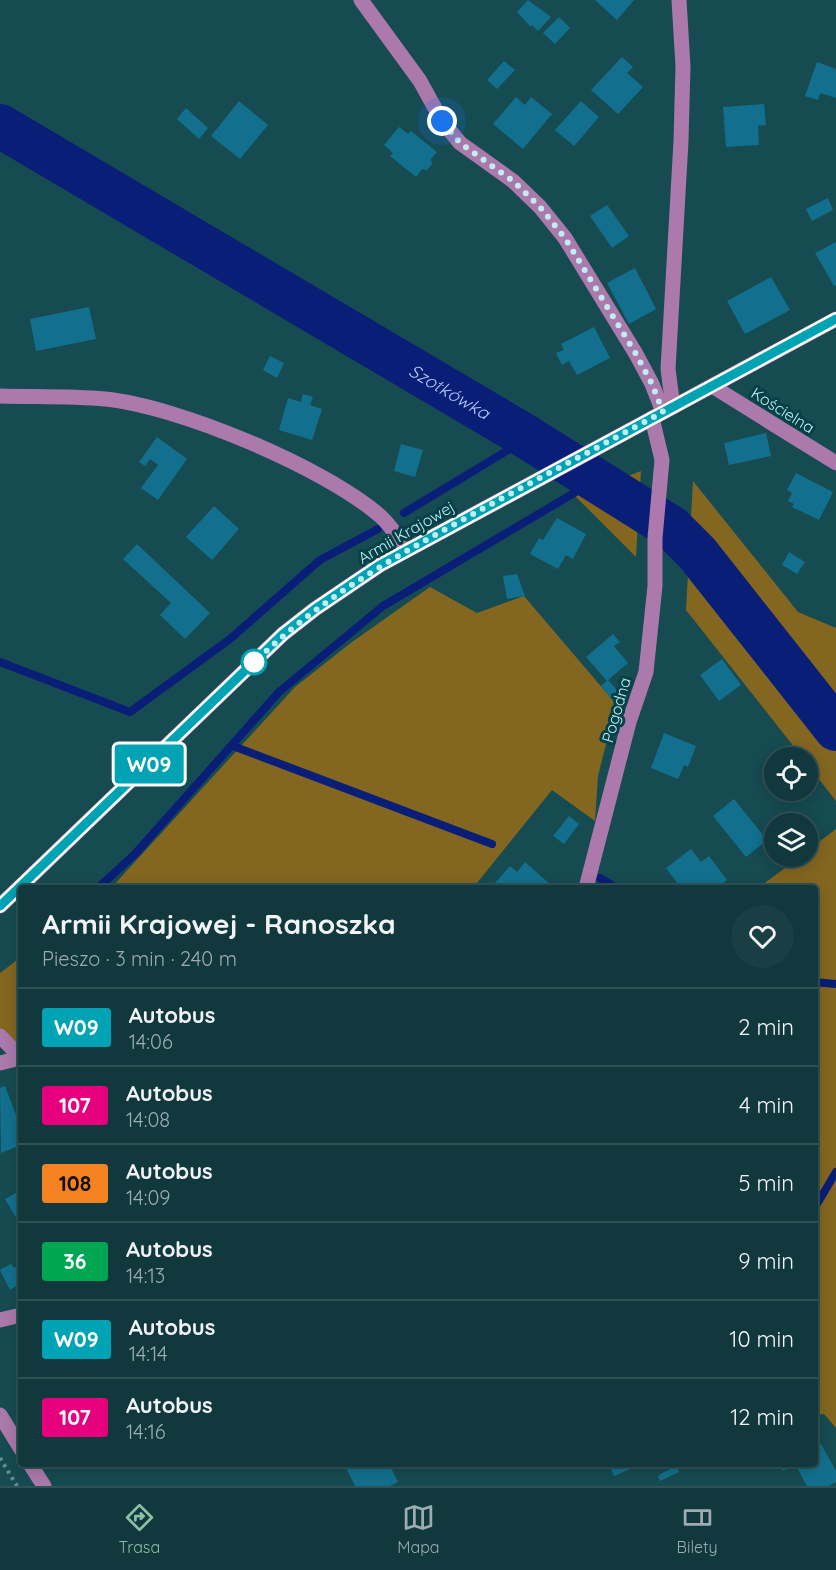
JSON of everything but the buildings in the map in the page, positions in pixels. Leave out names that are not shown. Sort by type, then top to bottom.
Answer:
[{"type":"street","points":[[361,0],[420,81],[442,121],[460,143],[513,181],[540,207],[565,238],[636,354],[652,384],[663,412]]},
{"type":"street","points":[[663,412],[668,369],[681,141],[683,66],[679,0]]},
{"type":"street","name":"Armii Krajowej","points":[[22,885],[283,634],[315,609],[407,550],[836,319]]},
{"type":"street","name":"Kościelna","points":[[712,386],[836,463]]},
{"type":"street","points":[[0,396],[106,399],[143,406],[199,423],[281,456],[338,486],[380,516],[407,550]]},
{"type":"street","name":"Pogodna","points":[[587,885],[629,722],[646,672],[655,586],[655,538],[663,460],[663,412]]},
{"type":"street","name":"Armii Krajowej","points":[[0,906],[18,889]]},
{"type":"street","points":[[0,1036],[18,1056]]},
{"type":"street","points":[[0,1063],[18,1058]]},
{"type":"street","points":[[0,1320],[18,1316]]},
{"type":"street","points":[[0,1415],[18,1444]]},
{"type":"street","points":[[32,1467],[44,1486]]},
{"type":"path","points":[[0,1458],[18,1486]]},
{"type":"shaded area","points":[[641,471],[636,557],[575,496]]},
{"type":"shaded area","points":[[693,481],[798,612],[836,628],[836,801],[818,778],[818,747],[794,747],[686,610]]},
{"type":"shaded area","points":[[430,587],[477,613],[524,596],[616,704],[598,776],[595,821],[552,790],[475,885],[114,885],[295,687],[352,642]]},
{"type":"shaded area","points":[[836,829],[836,1428],[824,1414],[818,1415],[818,885],[762,885],[786,867],[818,867],[818,843]]},
{"type":"shaded area","points":[[18,959],[18,1042],[0,1045],[0,973]]},
{"type":"waterway","name":"Szotkówka","points":[[0,126],[517,431],[672,528],[697,553],[836,729]]},
{"type":"waterway","points":[[404,513],[528,438]]},
{"type":"waterway","points":[[101,885],[135,854],[279,692],[383,606],[596,480]]},
{"type":"waterway","points":[[0,662],[130,712],[230,639],[320,560],[378,529]]},
{"type":"waterway","points":[[233,746],[492,844]]},
{"type":"waterway","points":[[600,878],[611,885]]},
{"type":"waterway","points":[[818,982],[836,984]]},
{"type":"waterway","points":[[818,1202],[836,1172]]},
{"type":"bus line","name":"W09","points":[[22,885],[215,702],[283,634],[315,609],[380,565],[836,319]]},
{"type":"bus line","name":"W09","points":[[0,906],[18,889]]},
{"type":"route","points":[[254,662],[249,668],[283,634],[315,609],[380,565],[663,412],[652,384],[636,354],[565,238],[540,207],[513,181],[460,143],[442,121]]}]
